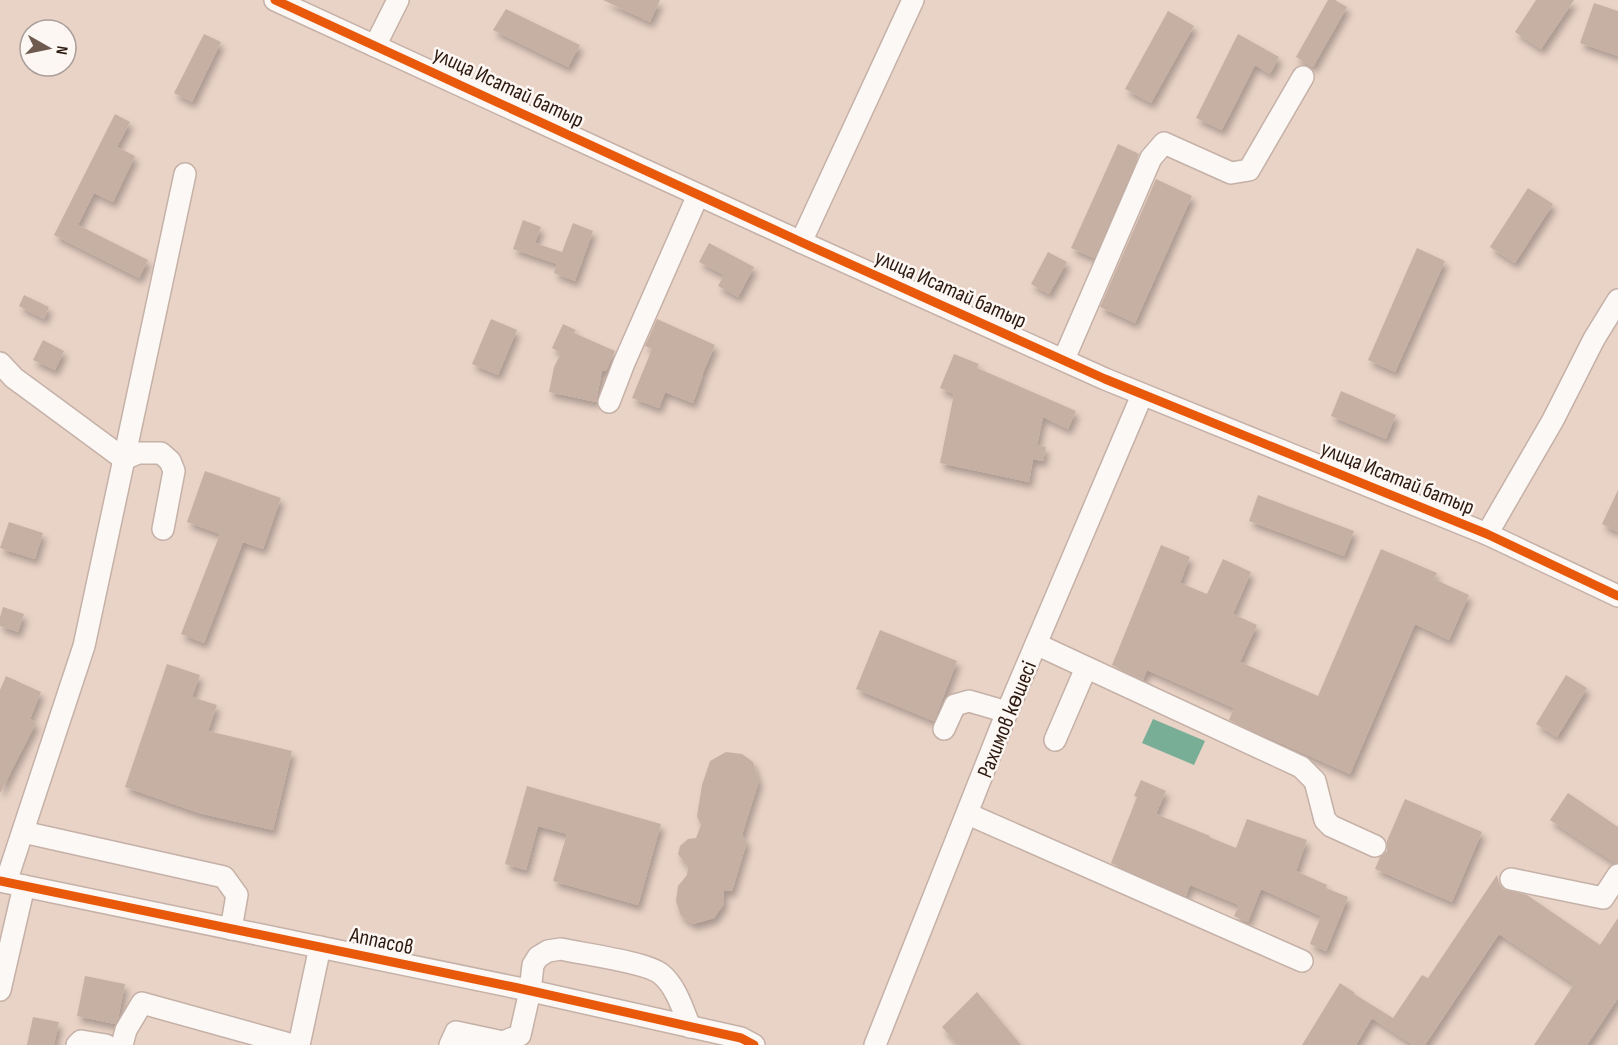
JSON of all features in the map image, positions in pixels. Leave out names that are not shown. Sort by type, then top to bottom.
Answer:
[{"type":"street","name":"улица Исатай батыр","points":[[275,0],[801,242],[1142,395],[1487,534],[1618,596]]},
{"type":"street","points":[[375,46],[398,0]]},
{"type":"street","points":[[801,242],[913,0]]},
{"type":"street","points":[[1064,359],[1151,158],[1164,143],[1231,173],[1249,170],[1303,77]]},
{"type":"street","points":[[1,982],[10,883],[22,832],[84,646],[185,174]]},
{"type":"street","points":[[609,402],[698,195]]},
{"type":"street","points":[[1487,534],[1553,420],[1594,339],[1618,300]]},
{"type":"street","points":[[0,363],[19,382],[124,459]]},
{"type":"street","name":"Рахимов көшесі","points":[[875,1045],[1007,712],[1142,395]]},
{"type":"street","points":[[124,459],[138,453],[161,453],[170,461],[174,471],[163,529]]},
{"type":"street","points":[[1036,644],[1301,767],[1315,781],[1325,820],[1331,826],[1375,846]]},
{"type":"street","points":[[1055,740],[1086,668]]},
{"type":"street","points":[[944,729],[955,705],[969,701],[1007,712]]},
{"type":"street","points":[[968,814],[1302,961]]},
{"type":"street","points":[[22,832],[224,877],[237,895],[231,929]]},
{"type":"street","points":[[1510,879],[1603,898],[1618,875]]},
{"type":"street","name":"Аппасов","points":[[10,883],[530,991],[741,1038],[754,1045]]},
{"type":"street","points":[[299,1045],[320,947]]},
{"type":"street","points":[[450,1045],[456,1032],[503,1042],[520,1035],[530,991],[532,965],[538,957],[548,951],[561,949],[645,966],[660,973],[670,984],[690,1027]]},
{"type":"street","points":[[122,1045],[126,1030],[142,1003],[293,1045]]},
{"type":"street","points":[[77,1045],[81,1041],[106,1045]]},
{"type":"shaded area","points":[[1153,719],[1205,741],[1194,765],[1142,743]]},
{"type":"building","points":[[603,0],[660,0],[650,22]]},
{"type":"building","points":[[1328,0],[1335,0],[1347,7],[1313,67],[1296,57]]},
{"type":"building","points":[[1536,0],[1574,0],[1541,49],[1515,32]]},
{"type":"building","points":[[1594,3],[1618,11],[1618,56],[1580,43]]},
{"type":"building","points":[[506,9],[580,45],[568,67],[493,30]]},
{"type":"building","points":[[1168,11],[1194,26],[1151,103],[1125,89]]},
{"type":"building","points":[[204,34],[221,42],[192,102],[174,93]]},
{"type":"building","points":[[1238,34],[1279,57],[1270,74],[1255,65],[1222,130],[1196,118]]},
{"type":"building","points":[[115,114],[130,122],[117,147],[135,156],[113,202],[94,193],[78,225],[148,260],[139,278],[54,235]]},
{"type":"building","points":[[1118,144],[1139,154],[1094,258],[1071,248]]},
{"type":"building","points":[[1156,179],[1192,196],[1135,323],[1100,307]]},
{"type":"building","points":[[1528,188],[1553,204],[1515,263],[1490,247]]},
{"type":"building","points":[[523,220],[541,227],[535,243],[562,252],[573,223],[593,231],[575,281],[554,273],[557,264],[513,249]]},
{"type":"building","points":[[709,243],[754,267],[738,297],[718,286],[724,275],[699,262]]},
{"type":"building","points":[[1417,248],[1445,261],[1395,372],[1368,360]]},
{"type":"building","points":[[1048,252],[1067,262],[1049,294],[1031,284]]},
{"type":"building","points":[[24,295],[49,307],[44,319],[19,306]]},
{"type":"building","points":[[491,319],[517,330],[498,375],[472,364]]},
{"type":"building","points":[[657,319],[715,345],[693,403],[665,392],[659,408],[632,398],[652,349],[645,346]]},
{"type":"building","points":[[563,324],[576,330],[574,333],[615,351],[606,371],[602,370],[596,402],[549,392],[554,367],[561,353],[552,348]]},
{"type":"building","points":[[43,340],[64,351],[55,370],[33,360]]},
{"type":"building","points":[[954,354],[979,364],[977,368],[1076,411],[1068,429],[1043,417],[1037,445],[1046,447],[1043,461],[1033,459],[1029,482],[940,463],[954,394],[940,388]]},
{"type":"building","points":[[1341,391],[1396,415],[1386,439],[1331,416]]},
{"type":"building","points":[[205,471],[281,498],[263,549],[243,542],[204,643],[181,634],[220,534],[187,522]]},
{"type":"building","points":[[1618,490],[1618,532],[1602,524]]},
{"type":"building","points":[[1258,495],[1354,531],[1344,556],[1249,521]]},
{"type":"building","points":[[9,522],[43,533],[35,559],[0,548]]},
{"type":"building","points":[[1161,545],[1190,557],[1180,583],[1207,594],[1223,559],[1251,572],[1233,614],[1257,625],[1240,662],[1318,696],[1381,549],[1437,573],[1434,579],[1469,595],[1449,640],[1415,624],[1350,774],[1229,720],[1234,708],[1147,670],[1143,680],[1112,665]]},
{"type":"building","points":[[3,607],[24,614],[18,632],[0,626]]},
{"type":"building","points":[[880,630],[957,661],[934,721],[856,689]]},
{"type":"building","points":[[167,664],[200,675],[192,697],[217,705],[208,731],[292,751],[273,830],[199,813],[125,787]]},
{"type":"building","points":[[1566,675],[1587,688],[1557,737],[1536,724]]},
{"type":"building","points":[[6,676],[41,692],[30,719],[36,723],[0,793],[0,690]]},
{"type":"building","points":[[726,752],[742,754],[753,762],[759,781],[742,835],[747,842],[732,891],[724,891],[724,904],[714,918],[693,924],[681,916],[676,901],[678,886],[687,875],[688,867],[678,854],[680,846],[688,839],[696,838],[701,825],[697,816],[702,785],[710,761]]},
{"type":"building","points":[[1141,780],[1166,791],[1156,814],[1236,848],[1247,819],[1307,840],[1296,871],[1348,897],[1326,951],[1310,944],[1321,916],[1261,889],[1248,922],[1234,916],[1239,905],[1190,885],[1186,896],[1111,863],[1137,797],[1134,796]]},
{"type":"building","points":[[527,786],[661,824],[638,905],[553,881],[567,834],[538,826],[526,870],[505,864]]},
{"type":"building","points":[[1568,793],[1618,827],[1618,862],[1615,863],[1550,820]]},
{"type":"building","points":[[1405,799],[1482,832],[1452,902],[1375,869],[1380,857],[1387,851],[1387,841]]},
{"type":"building","points":[[1497,875],[1503,889],[1527,895],[1600,945],[1618,918],[1618,998],[1587,1045],[1534,1045],[1574,984],[1499,934],[1425,1045],[1413,1045],[1372,1018],[1356,1045],[1302,1045],[1340,983],[1393,1018],[1422,975],[1428,978]]},
{"type":"building","points":[[85,976],[125,984],[115,1024],[77,1016]]},
{"type":"building","points":[[977,992],[1021,1045],[958,1045],[942,1027]]},
{"type":"building","points":[[33,1017],[59,1022],[54,1045],[27,1045]]},
{"type":"cycle path","points":[[275,0],[1105,379],[1487,534],[1618,596]]},
{"type":"cycle path","points":[[0,881],[518,988],[741,1038],[754,1045]]}]
